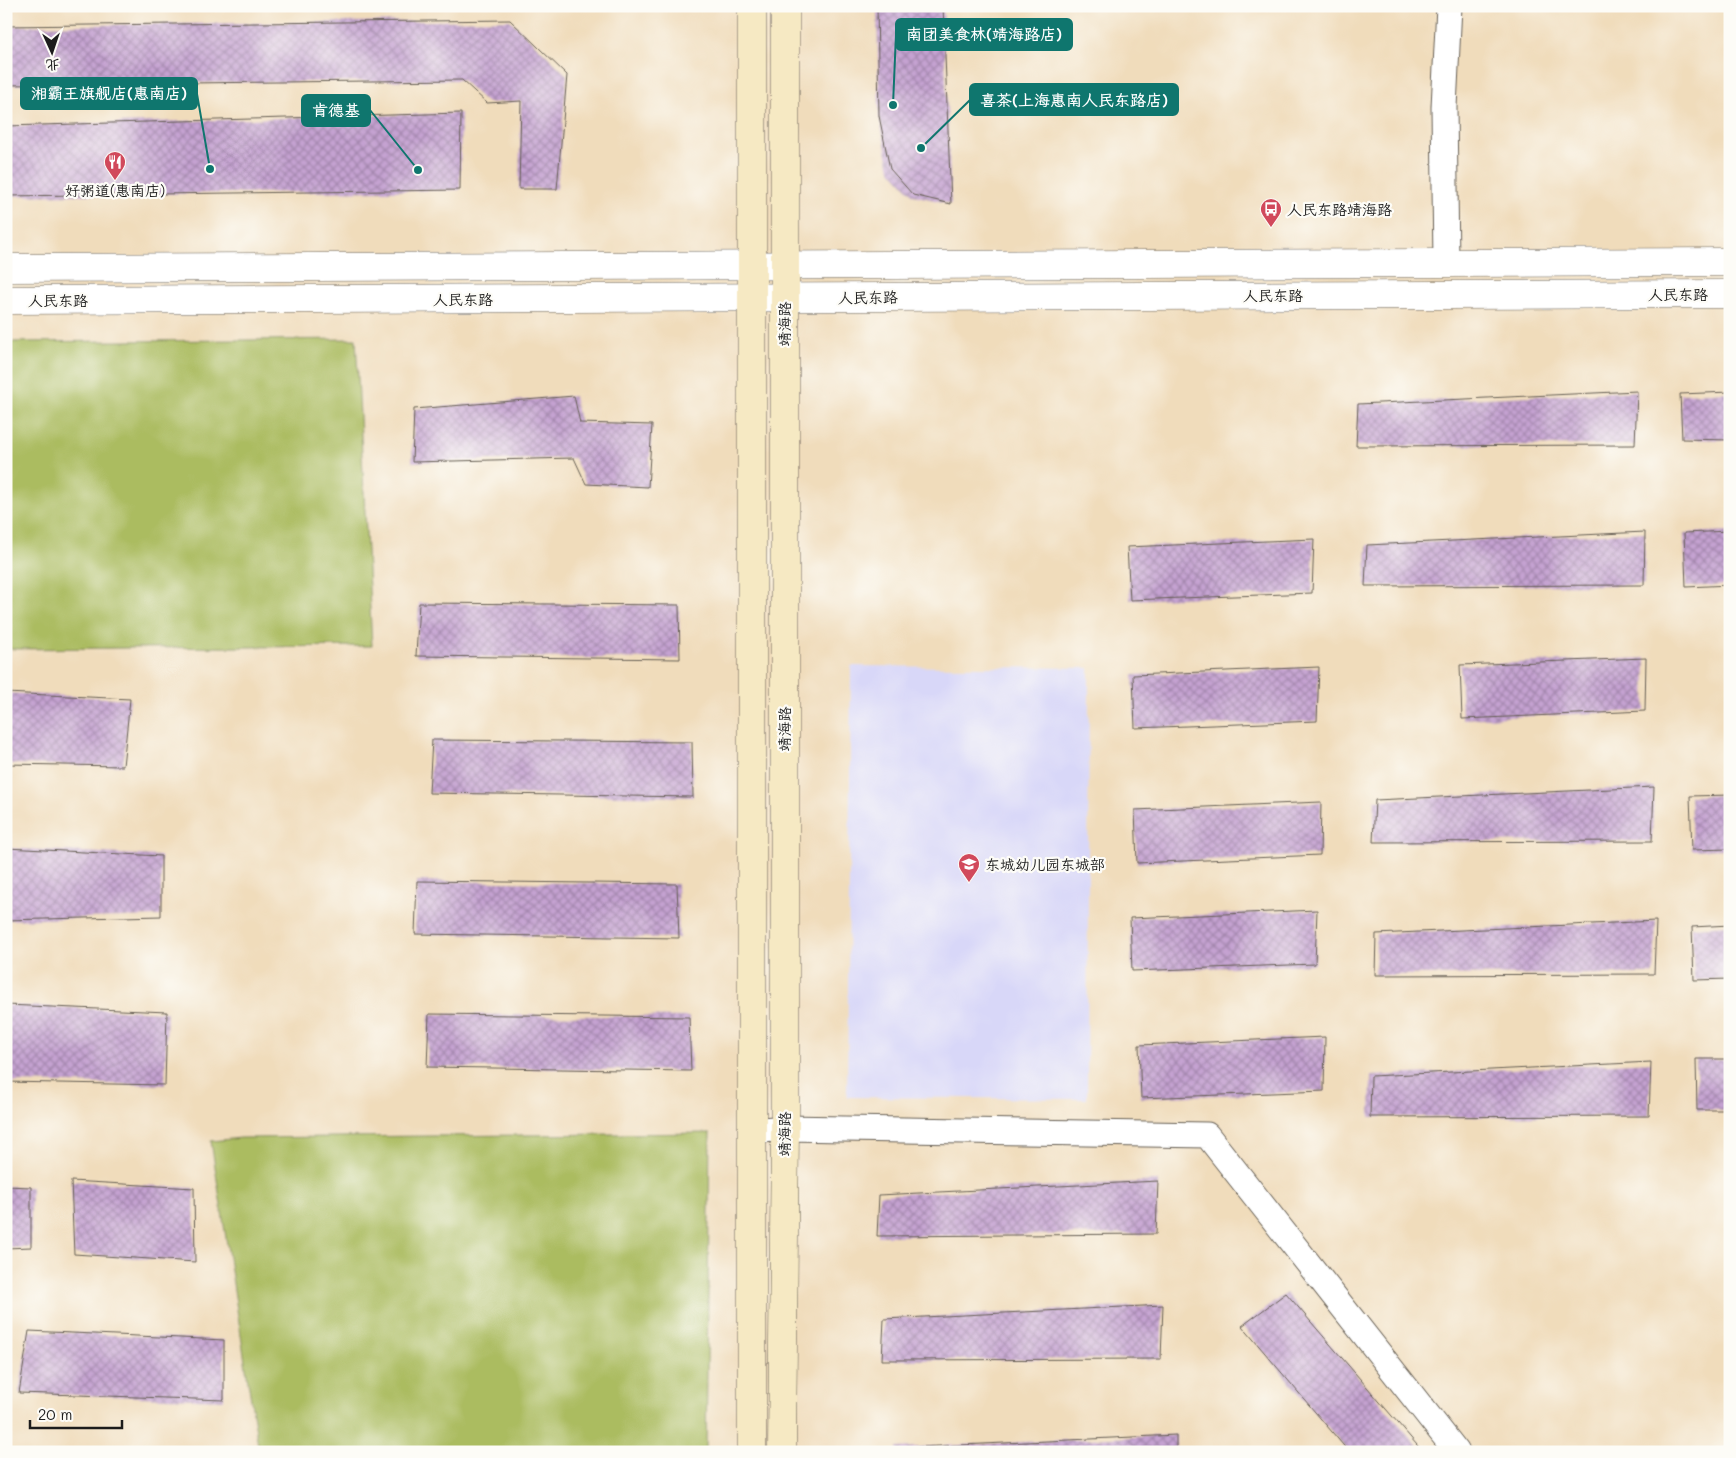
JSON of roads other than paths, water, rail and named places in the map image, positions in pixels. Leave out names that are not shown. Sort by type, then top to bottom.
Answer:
[{"type":"main road","points":[[752,6],[752,1452]]},
{"type":"main road","name":"靖海路","points":[[782,1452],[785,6]]},
{"type":"street","points":[[1446,263],[1444,107],[1449,6]]},
{"type":"street","name":"人民东路","points":[[6,268],[1730,262]]},
{"type":"street","name":"人民东路","points":[[6,300],[1730,294]]},
{"type":"street","points":[[752,1131],[784,1128],[1207,1135],[1457,1452]]},
{"type":"place","name":"南团美食林(靖海路店)","points":[[893,105]]},
{"type":"place","name":"喜茶(上海惠南人民东路店)","points":[[921,148]]},
{"type":"place","name":"湘霸王旗舰店(惠南店)","points":[[210,169]]},
{"type":"place","name":"肯德基","points":[[418,170]]},
{"type":"place","name":"好粥道(惠南店)","points":[[115,181]]},
{"type":"place","name":"人民东路靖海路","points":[[1271,228]]},
{"type":"place","name":"东城幼儿园东城部","points":[[969,883]]}]
